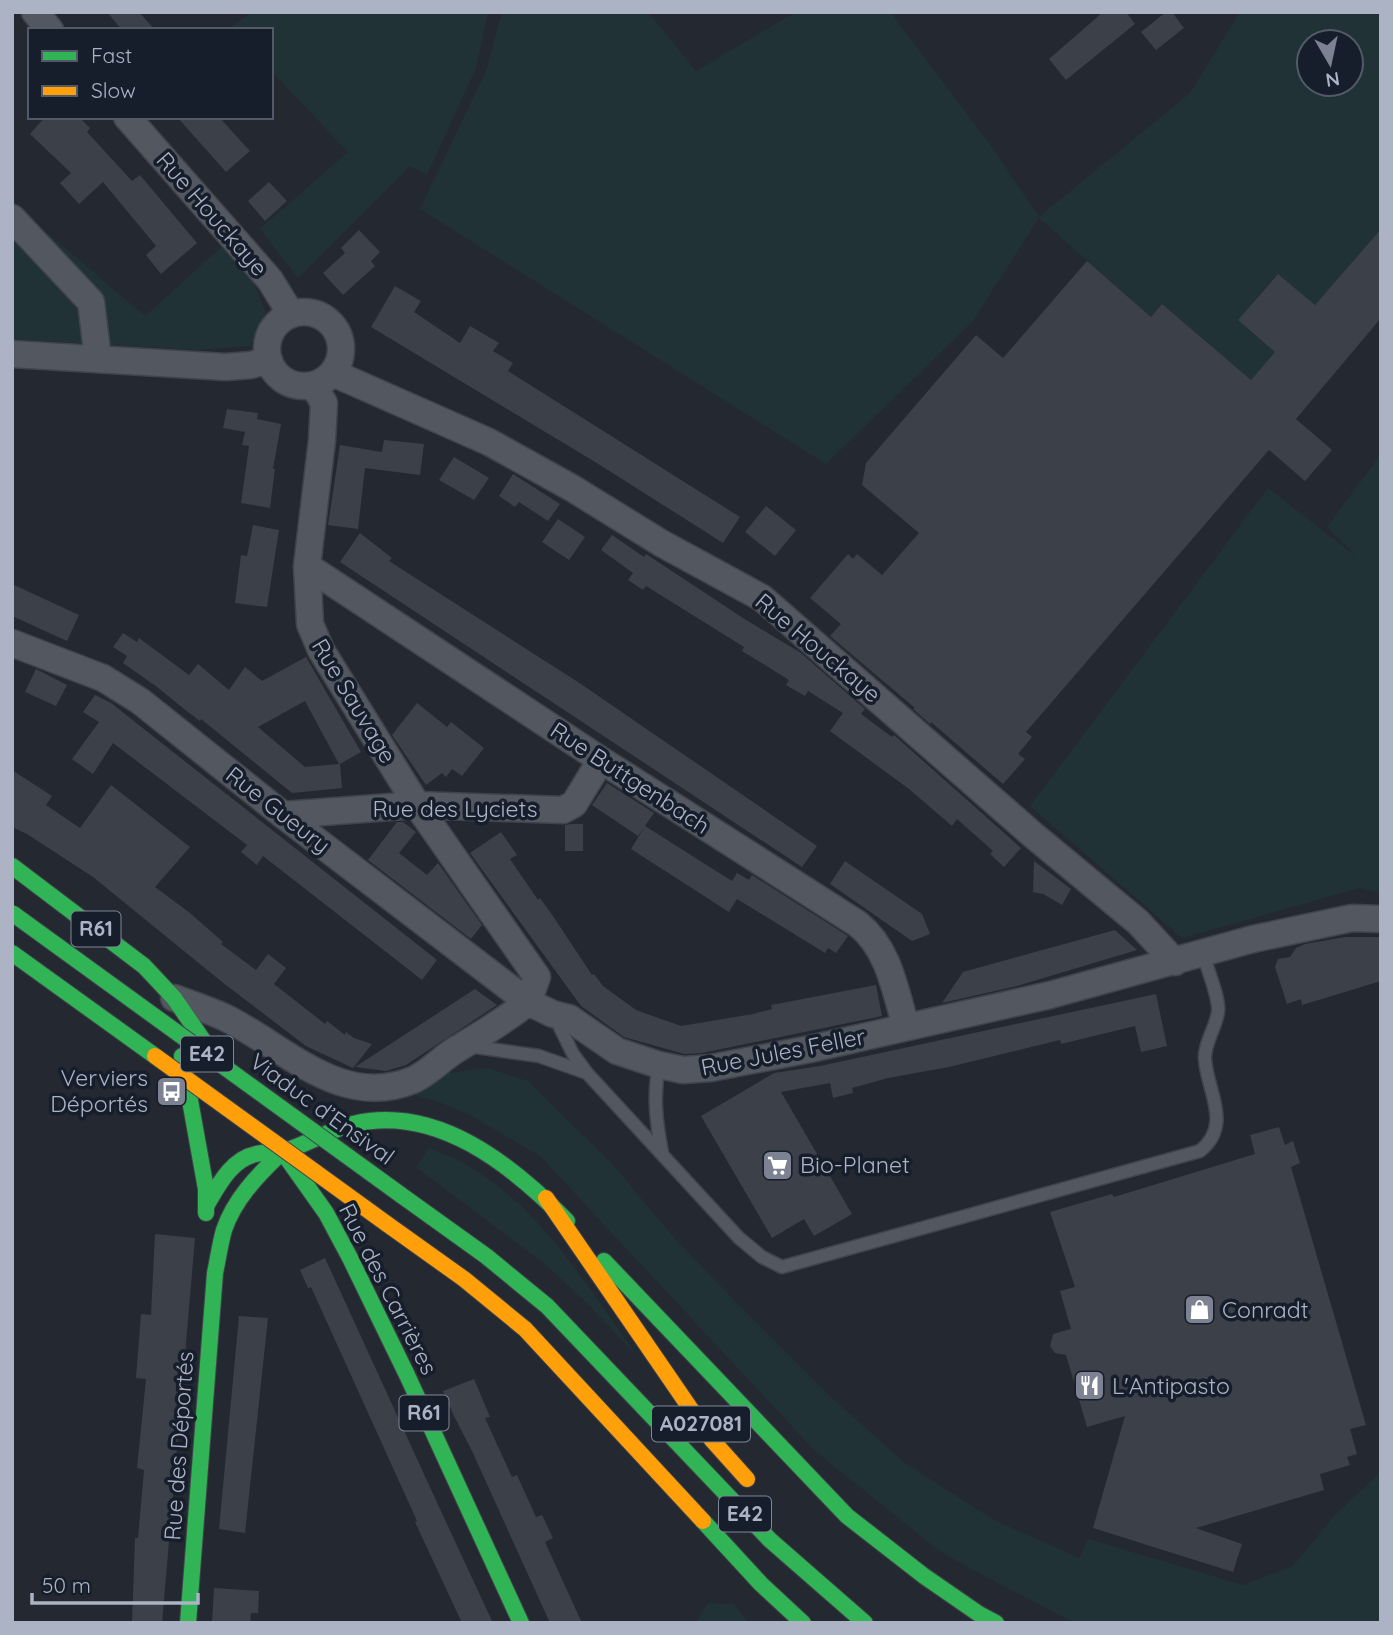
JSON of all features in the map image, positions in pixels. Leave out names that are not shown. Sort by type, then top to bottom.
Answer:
[{"type":"main road","name":"R61","points":[[12,866],[145,966],[174,998]]},
{"type":"main road","name":"Viaduc d’Ensival","points":[[12,913],[486,1256],[547,1306],[769,1540],[865,1623]]},
{"type":"main road","name":"R61","points":[[12,919],[180,1045],[283,1153]]},
{"type":"main road","name":"E42","points":[[12,953],[464,1279],[524,1329],[761,1584],[803,1623]]},
{"type":"main road","points":[[12,966],[85,1007]]},
{"type":"main road","name":"Rue des Carrières","points":[[174,998],[321,1206],[350,1258],[521,1623]]},
{"type":"main road","name":"Rue des Déportés","points":[[180,1045],[201,1156],[206,1189],[206,1231],[215,1273]]},
{"type":"main road","points":[[206,1206],[222,1179],[245,1157],[283,1153],[353,1124],[383,1121],[414,1123],[440,1130],[490,1155],[546,1198],[805,1475],[847,1516],[924,1576],[978,1614],[996,1623]]},
{"type":"main road","name":"Rue des Déportés","points":[[188,1623],[215,1273],[224,1228],[258,1175],[283,1153]]},
{"type":"main road","points":[[243,1197],[269,1188]]},
{"type":"main road","points":[[292,1192],[321,1206]]},
{"type":"main road","name":"A027081","points":[[546,1198],[712,1440],[756,1490]]},
{"type":"street","points":[[35,12],[48,28]]},
{"type":"street","name":"Rue Houckaye","points":[[129,119],[270,280],[291,314]]},
{"type":"street","points":[[12,218],[91,302],[97,359]]},
{"type":"street","points":[[291,314],[319,314],[330,322],[338,333],[342,346],[340,360],[323,379],[299,386],[286,382],[275,373],[267,346],[279,321],[291,314]]},
{"type":"street","points":[[12,354],[226,367],[269,360]]},
{"type":"street","name":"Rue Houckaye","points":[[323,379],[489,442],[572,488],[661,543],[762,598],[1138,922],[1175,962]]},
{"type":"street","name":"Rue Sauvage","points":[[323,379],[323,428],[307,566],[310,624],[321,650],[416,805],[537,977],[561,1016]]},
{"type":"street","name":"Rue Buttgenbach","points":[[307,566],[601,760],[858,924],[873,936],[882,950],[906,1027]]},
{"type":"street","name":"Rue Gueury","points":[[12,643],[103,678],[139,701],[528,1002]]},
{"type":"street","name":"Rue des Lyciets","points":[[283,815],[416,805],[563,810],[574,804],[601,760]]},
{"type":"street","name":"Rue Jules Feller","points":[[528,1002],[561,1016],[617,1051],[683,1070],[711,1068],[1050,995],[1253,939],[1352,918],[1381,919]]},
{"type":"street","points":[[174,998],[225,1018],[323,1077],[354,1086],[386,1087],[415,1079],[506,1020],[528,1002],[537,977]]},
{"type":"lane","points":[[561,1016],[573,1054],[587,1073],[739,1238],[762,1257],[782,1266],[1200,1151],[1208,1144],[1217,1125],[1214,1097],[1204,1058],[1219,1010],[1203,954]]},
{"type":"lane","points":[[464,1045],[539,1056],[587,1073]]},
{"type":"lane","points":[[659,1065],[655,1085],[656,1122],[662,1152]]},
{"type":"shaded area","points":[[251,12],[488,12],[476,68],[427,175],[410,166],[298,278],[260,229],[348,152],[273,73],[273,28],[231,28]]},
{"type":"shaded area","points":[[502,12],[648,12],[696,71],[796,12],[890,12],[992,147],[1039,217],[1190,93],[1240,12],[1381,12],[1381,229],[1315,305],[1277,274],[1238,320],[1275,352],[1251,380],[1162,304],[1151,317],[1039,218],[972,322],[826,464],[420,209],[486,71]]},
{"type":"shaded area","points":[[12,199],[26,215],[145,316],[225,244],[254,283],[266,314],[250,346],[198,350],[12,339]]},
{"type":"shaded area","points":[[1381,454],[1381,892],[1359,888],[1182,938],[1030,806],[1268,488],[1357,557],[1327,527]]},
{"type":"shaded area","points":[[487,1068],[528,1081],[613,1165],[677,1241],[833,1399],[906,1464],[994,1520],[1079,1558],[1088,1539],[1243,1585],[1293,1566],[1335,1515],[1381,1472],[1381,1623],[1075,1623],[937,1549],[814,1450],[540,1156],[470,1115],[411,1094],[427,1088],[448,1073]]},
{"type":"shaded area","points":[[429,1148],[464,1164],[495,1184],[523,1208],[572,1264],[637,1356],[588,1304],[545,1264],[416,1167]]},
{"type":"shaded area","points":[[708,1603],[734,1604],[748,1623],[696,1623]]},
{"type":"building","points":[[107,12],[139,12],[153,28],[120,28]]},
{"type":"building","points":[[1103,12],[1126,12],[1135,24],[1066,80],[1049,59]]},
{"type":"building","points":[[1166,12],[1172,12],[1184,28],[1156,50],[1141,32]]},
{"type":"building","points":[[43,119],[81,119],[90,128],[87,132],[132,181],[140,175],[197,243],[161,274],[146,255],[156,246],[103,182],[79,204],[60,183],[71,173],[30,134]]},
{"type":"building","points":[[179,119],[221,119],[250,151],[226,172]]},
{"type":"building","points":[[269,182],[287,201],[265,221],[248,201]]},
{"type":"building","points":[[1381,229],[1381,318],[1296,419],[1332,450],[1305,481],[1269,450],[1026,732],[1032,737],[1018,754],[1025,759],[1003,784],[830,636],[841,624],[810,598],[848,554],[853,559],[857,554],[882,575],[919,533],[862,485],[866,463],[976,335],[1003,358],[1087,261],[1151,317],[1162,304],[1251,380],[1275,352],[1238,320],[1278,274],[1315,305]]},
{"type":"building","points":[[359,230],[380,252],[371,261],[375,266],[343,295],[323,273],[345,253],[341,248]]},
{"type":"building","points":[[395,286],[421,301],[414,312],[460,343],[470,326],[499,343],[493,351],[513,363],[508,371],[740,517],[723,543],[600,465],[371,327]]},
{"type":"building","points":[[227,409],[258,413],[257,419],[281,424],[270,508],[241,503],[249,446],[242,445],[245,432],[223,428]]},
{"type":"building","points":[[384,440],[424,444],[420,475],[365,468],[358,529],[328,525],[340,445],[382,452]]},
{"type":"building","points":[[454,457],[489,478],[474,500],[439,480]]},
{"type":"building","points":[[513,474],[560,504],[548,521],[519,502],[515,507],[499,496]]},
{"type":"building","points":[[766,506],[796,530],[775,556],[745,532]]},
{"type":"building","points":[[558,519],[585,537],[569,560],[542,542]]},
{"type":"building","points":[[253,525],[279,530],[267,607],[235,603],[241,555],[247,556]]},
{"type":"building","points":[[360,533],[392,558],[389,561],[581,684],[817,846],[802,867],[340,562]]},
{"type":"building","points":[[612,535],[801,653],[865,709],[861,714],[892,737],[894,735],[1021,848],[1004,867],[990,854],[993,851],[957,819],[952,826],[909,789],[830,731],[843,713],[808,691],[805,696],[786,685],[789,680],[742,651],[744,647],[646,586],[643,590],[628,580],[633,573],[601,550]]},
{"type":"building","points":[[12,584],[79,615],[67,641],[12,616]]},
{"type":"building","points":[[123,633],[137,642],[139,638],[189,675],[198,664],[229,690],[245,667],[262,681],[306,657],[361,752],[340,764],[342,788],[292,793],[201,719],[200,721],[123,663],[127,656],[113,647]],"holes":[[[305,701],[339,764],[305,767],[258,727]]]},
{"type":"building","points":[[36,669],[67,685],[56,706],[25,692]]},
{"type":"building","points":[[95,695],[111,703],[437,960],[422,980],[263,856],[257,865],[241,852],[247,845],[113,743],[93,774],[72,759],[99,722],[83,712]]},
{"type":"building","points":[[417,703],[447,727],[451,722],[484,748],[462,776],[452,769],[446,777],[442,773],[426,785],[392,735]]},
{"type":"building","points":[[12,770],[52,796],[46,805],[80,828],[111,785],[190,847],[155,887],[190,913],[223,942],[221,944],[256,970],[268,954],[286,968],[274,984],[325,1024],[327,1021],[345,1035],[346,1032],[372,1044],[353,1068],[306,1046],[93,877],[12,827]]},
{"type":"building","points":[[607,783],[654,813],[638,836],[592,805]]},
{"type":"building","points":[[397,822],[403,822],[416,832],[399,853],[427,875],[438,863],[482,925],[471,939],[368,860]]},
{"type":"building","points":[[583,824],[583,851],[565,851],[565,825]]},
{"type":"building","points":[[645,826],[732,881],[737,873],[749,880],[752,875],[848,936],[836,953],[828,948],[825,953],[737,899],[729,912],[631,849]]},
{"type":"building","points":[[501,832],[517,855],[510,859],[538,900],[540,898],[553,916],[592,975],[636,1010],[681,1026],[753,1014],[772,1009],[771,1005],[876,985],[882,1016],[702,1053],[684,1054],[624,1037],[581,1006],[470,853]]},
{"type":"building","points":[[845,861],[922,914],[930,934],[912,941],[830,884]]},
{"type":"building","points":[[1034,861],[1071,889],[1062,905],[1043,894],[1033,892]]},
{"type":"building","points":[[1115,930],[1137,950],[1017,986],[942,1003],[963,972]]},
{"type":"building","points":[[1345,937],[1381,937],[1381,981],[1302,1005],[1301,999],[1287,1004],[1275,967],[1278,959],[1290,957],[1296,948],[1305,944]]},
{"type":"building","points":[[475,989],[497,1005],[406,1065],[386,1071],[355,1067]]},
{"type":"building","points":[[1156,994],[1167,1046],[1141,1052],[1135,1026],[1061,1044],[1060,1040],[949,1067],[888,1078],[852,1088],[853,1093],[833,1098],[830,1083],[781,1092],[852,1214],[814,1236],[804,1219],[772,1238],[701,1116],[774,1073],[820,1066]]},
{"type":"building","name":"Conradt","points":[[1279,1127],[1285,1145],[1293,1141],[1300,1163],[1291,1167],[1366,1425],[1350,1429],[1357,1454],[1347,1457],[1350,1465],[1320,1474],[1324,1490],[1196,1528],[1242,1544],[1233,1572],[1093,1528],[1125,1416],[1087,1427],[1066,1355],[1055,1353],[1050,1346],[1053,1334],[1071,1329],[1060,1291],[1075,1287],[1050,1212],[1112,1194],[1114,1197],[1255,1154],[1250,1135]]},
{"type":"building","points":[[155,1234],[195,1238],[162,1623],[132,1623],[135,1538],[138,1538],[144,1470],[137,1468],[146,1379],[136,1378],[141,1314],[151,1315]]},
{"type":"building","points":[[325,1258],[493,1623],[462,1623],[415,1522],[417,1521],[311,1287],[308,1288],[300,1270]]},
{"type":"building","points":[[239,1316],[268,1318],[245,1533],[219,1529]]},
{"type":"building","points":[[474,1379],[490,1417],[485,1418],[512,1477],[517,1475],[536,1517],[542,1515],[553,1538],[545,1542],[582,1623],[550,1623],[454,1416],[443,1391]]},
{"type":"building","points":[[214,1588],[259,1591],[258,1613],[251,1613],[250,1623],[212,1623]]},
{"type":"traffic: fast","points":[[12,866],[144,966],[174,998],[216,1059]]},
{"type":"traffic: fast","points":[[12,913],[401,1195]]},
{"type":"traffic: fast","points":[[12,953],[155,1056]]},
{"type":"traffic: fast","points":[[182,1056],[206,1189],[206,1213]]},
{"type":"traffic: fast","points":[[206,1206],[226,1174],[247,1157],[293,1148],[353,1124],[384,1120],[414,1123],[443,1131],[471,1144],[522,1179],[567,1221]]},
{"type":"traffic: fast","points":[[282,1151],[326,1213],[350,1258],[521,1623]]},
{"type":"traffic: fast","points":[[188,1623],[215,1273],[219,1252],[228,1219],[240,1199],[279,1155]]},
{"type":"traffic: fast","points":[[401,1195],[486,1256],[547,1306],[770,1540],[865,1623]]},
{"type":"traffic: fast","points":[[604,1261],[847,1516],[924,1576],[996,1623]]},
{"type":"traffic: fast","points":[[703,1521],[761,1584],[803,1623]]},
{"type":"traffic: slow","points":[[155,1056],[387,1224]]},
{"type":"traffic: slow","points":[[546,1198],[712,1440],[747,1479]]},
{"type":"traffic: slow","points":[[387,1224],[464,1279],[525,1329],[703,1521]]},
{"type":"place","name":"Verviers Déportés","points":[[171,1091]]},
{"type":"place","name":"Bio-Planet","points":[[777,1165]]},
{"type":"place","name":"Conradt","points":[[1199,1310]]},
{"type":"place","name":"L'Antipasto","points":[[1089,1386]]}]
